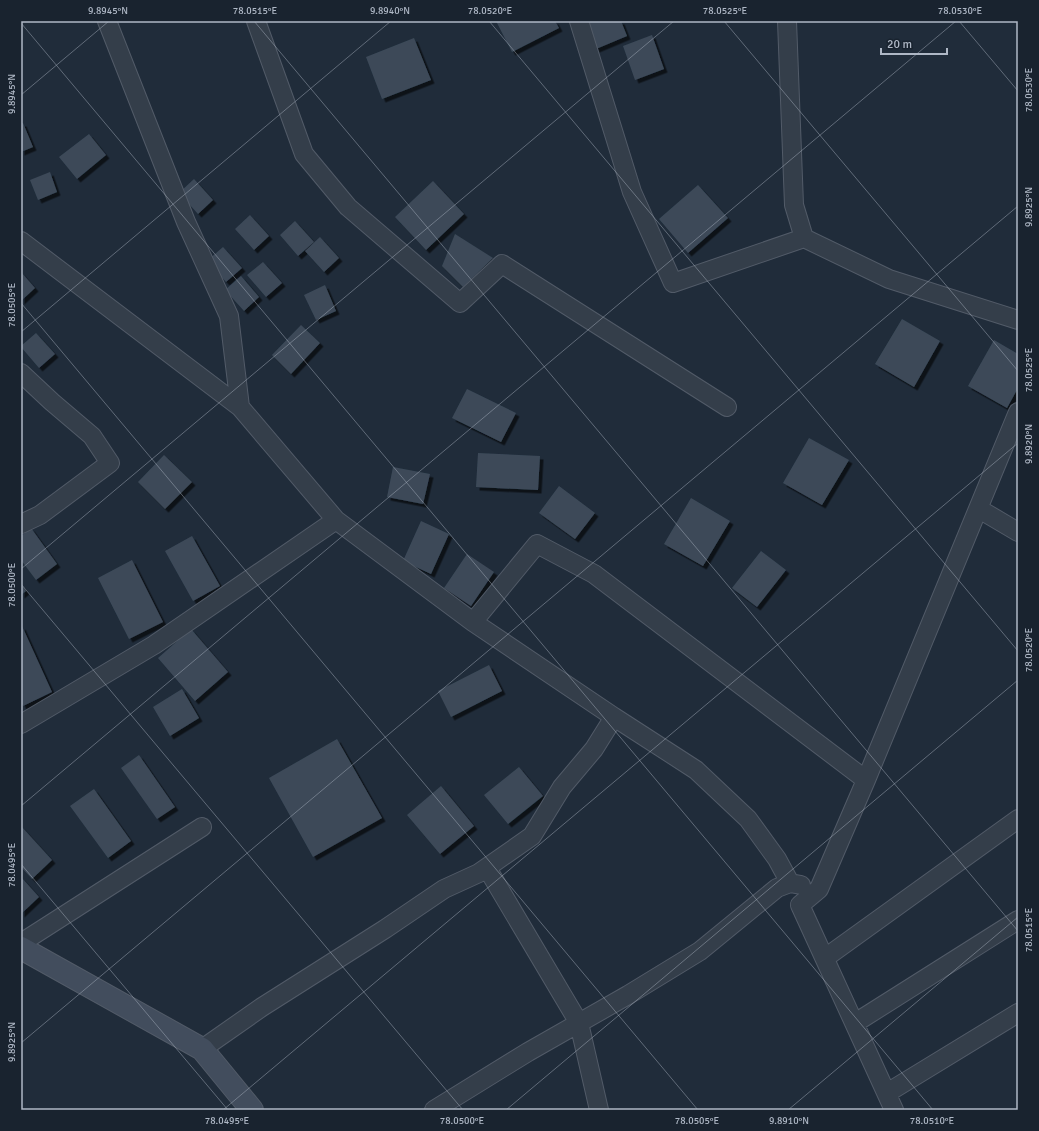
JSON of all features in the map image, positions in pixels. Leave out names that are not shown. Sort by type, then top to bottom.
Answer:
[{"type":"street","points":[[107,21],[186,222],[229,316],[240,407]]},
{"type":"street","points":[[256,21],[304,154],[348,207],[460,302],[502,264],[727,407]]},
{"type":"street","points":[[579,21],[632,192],[673,283],[804,238],[889,279],[1018,320]]},
{"type":"street","points":[[787,21],[794,205],[804,238]]},
{"type":"street","points":[[21,241],[240,407],[336,520],[473,622],[702,775],[748,819],[777,859],[790,882]]},
{"type":"street","points":[[21,373],[92,436],[110,463],[40,515],[21,524]]},
{"type":"street","points":[[894,1110],[800,905],[819,888],[866,780],[1018,412]]},
{"type":"street","points":[[979,508],[1018,532]]},
{"type":"street","points":[[21,724],[154,645],[336,520]]},
{"type":"street","points":[[473,622],[536,544],[594,574],[866,780]]},
{"type":"street","points":[[202,1048],[262,1007],[385,929],[444,889],[479,873],[532,836],[562,787],[594,749],[614,717]]},
{"type":"street","points":[[825,958],[1018,819]]},
{"type":"street","points":[[21,943],[202,828]]},
{"type":"street","points":[[487,868],[579,1023],[599,1110]]},
{"type":"street","points":[[434,1110],[528,1052],[628,995],[700,950],[776,888],[790,882],[819,888]]},
{"type":"street","points":[[855,1023],[1018,920]]},
{"type":"street","points":[[21,948],[202,1048],[252,1110]]},
{"type":"street","points":[[887,1093],[1018,1013]]},
{"type":"building","points":[[496,21],[555,21],[559,28],[512,52]]},
{"type":"building","points":[[585,21],[621,21],[627,36],[596,49]]},
{"type":"building","points":[[652,35],[664,69],[635,80],[623,46]]},
{"type":"building","points":[[414,38],[431,80],[382,99],[366,57]]},
{"type":"building","points":[[21,123],[23,123],[33,147],[21,152]]},
{"type":"building","points":[[89,134],[106,155],[77,179],[59,157]]},
{"type":"building","points":[[50,172],[57,192],[38,200],[30,180]]},
{"type":"building","points":[[194,179],[213,200],[198,214],[179,193]]},
{"type":"building","points":[[433,181],[464,214],[426,250],[395,217]]},
{"type":"building","points":[[698,185],[728,218],[688,253],[659,219]]},
{"type":"building","points":[[250,215],[269,236],[254,250],[235,229]]},
{"type":"building","points":[[295,221],[314,242],[298,256],[280,235]]},
{"type":"building","points":[[455,234],[493,258],[463,287],[442,266]]},
{"type":"building","points":[[320,237],[339,258],[324,272],[305,251]]},
{"type":"building","points":[[223,247],[242,268],[226,282],[207,261]]},
{"type":"building","points":[[263,262],[282,283],[266,297],[247,275]]},
{"type":"building","points":[[21,272],[35,288],[21,301]]},
{"type":"building","points":[[241,276],[259,297],[244,311],[225,290]]},
{"type":"building","points":[[325,285],[336,311],[316,320],[304,295]]},
{"type":"building","points":[[902,319],[940,341],[914,387],[875,364]]},
{"type":"building","points":[[301,325],[320,343],[291,374],[272,355]]},
{"type":"building","points":[[36,333],[55,354],[39,368],[21,347]]},
{"type":"building","points":[[994,340],[1018,354],[1018,388],[1007,408],[968,386]]},
{"type":"building","points":[[467,389],[516,413],[501,442],[452,418]]},
{"type":"building","points":[[809,438],[849,460],[822,505],[783,483]]},
{"type":"building","points":[[478,453],[540,456],[538,490],[476,487]]},
{"type":"building","points":[[164,455],[192,482],[165,509],[138,482]]},
{"type":"building","points":[[393,467],[430,474],[423,504],[387,497]]},
{"type":"building","points":[[559,486],[595,513],[575,539],[539,513]]},
{"type":"building","points":[[691,498],[730,521],[703,566],[664,544]]},
{"type":"building","points":[[421,521],[449,534],[431,574],[403,561]]},
{"type":"building","points":[[31,528],[57,564],[36,580],[21,560],[21,536]]},
{"type":"building","points":[[192,536],[220,586],[193,601],[165,551]]},
{"type":"building","points":[[761,551],[786,570],[757,607],[732,588]]},
{"type":"building","points":[[467,554],[494,572],[471,606],[444,588]]},
{"type":"building","points":[[132,560],[163,622],[129,639],[98,578]]},
{"type":"building","points":[[21,584],[26,591],[21,595]]},
{"type":"building","points":[[22,626],[52,692],[23,706],[21,702]]},
{"type":"building","points":[[191,629],[228,672],[195,701],[158,658]]},
{"type":"building","points":[[489,665],[502,691],[451,717],[438,691]]},
{"type":"building","points":[[182,689],[199,718],[170,736],[153,707]]},
{"type":"building","points":[[337,739],[382,818],[313,857],[269,778]]},
{"type":"building","points":[[139,755],[175,807],[157,819],[121,768]]},
{"type":"building","points":[[519,767],[543,796],[508,824],[484,795]]},
{"type":"building","points":[[441,786],[474,826],[440,854],[407,815]]},
{"type":"building","points":[[94,789],[131,841],[108,858],[70,806]]},
{"type":"building","points":[[21,826],[52,860],[32,879],[21,867]]},
{"type":"building","points":[[21,877],[39,897],[21,914]]}]
